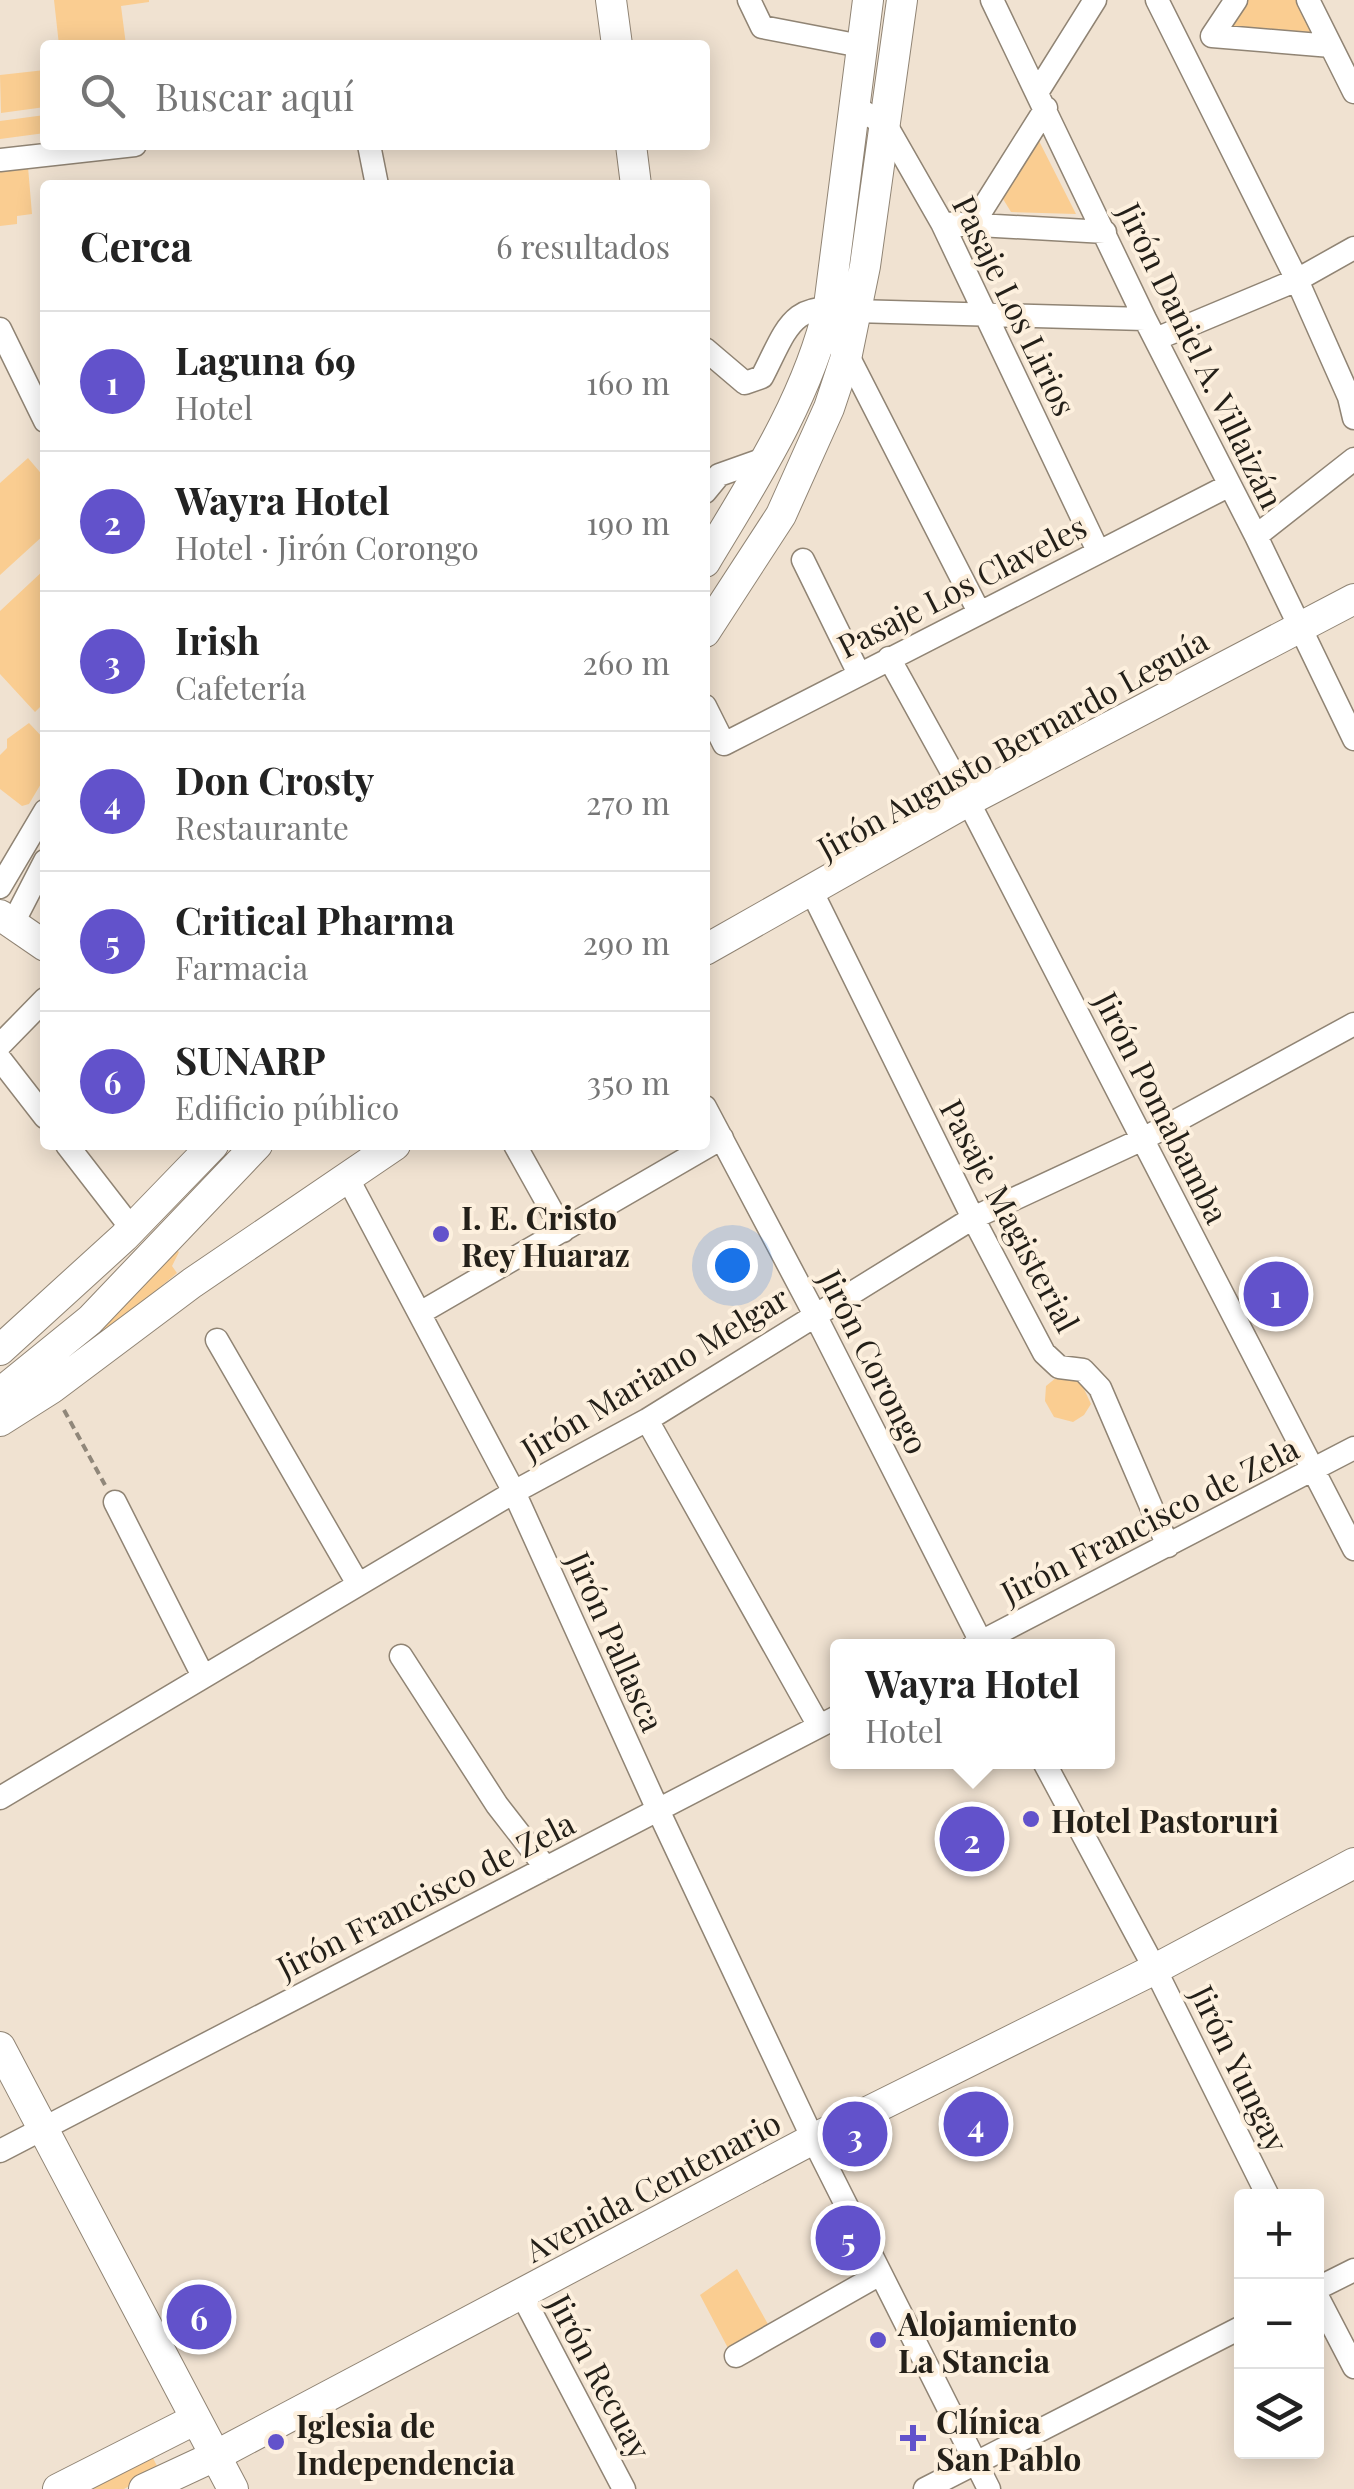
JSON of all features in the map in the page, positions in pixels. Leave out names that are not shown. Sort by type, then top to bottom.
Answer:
[{"type":"main road","points":[[611,0],[616,40]]},
{"type":"main road","points":[[710,624],[780,515],[829,408],[834,346],[842,308],[852,104],[868,0]]},
{"type":"main road","points":[[842,308],[866,266],[902,0]]},
{"type":"main road","points":[[632,150],[636,180]]},
{"type":"main road","points":[[710,553],[792,409],[834,346]]},
{"type":"main road","name":"Jirón Augusto Bernardo Leguía","points":[[710,947],[968,802],[1354,599]]},
{"type":"main road","points":[[7,919],[40,942]]},
{"type":"main road","points":[[0,1350],[132,1229],[208,1150]]},
{"type":"main road","points":[[0,1393],[90,1320],[252,1150]]},
{"type":"main road","points":[[0,1421],[387,1150]]},
{"type":"main road","name":"Avenida Centenario","points":[[144,2489],[215,2456],[813,2139],[1155,1969],[1354,1862]]},
{"type":"main road","points":[[0,2047],[232,2489]]},
{"type":"main road","points":[[58,2489],[196,2419]]},
{"type":"street","points":[[749,0],[762,26],[861,46]]},
{"type":"street","name":"Jirón Daniel A. Villaizán","points":[[992,0],[1354,739]]},
{"type":"street","points":[[973,224],[1095,0]]},
{"type":"street","points":[[1157,0],[1296,280],[1350,397],[1354,418]]},
{"type":"street","points":[[1236,0],[1212,36],[1331,46]]},
{"type":"street","points":[[1308,0],[1354,92]]},
{"type":"street","name":"Pasaje Los Lirios","points":[[852,104],[886,125],[942,223],[1098,552]]},
{"type":"street","points":[[0,160],[90,150]]},
{"type":"street","points":[[370,150],[376,180]]},
{"type":"street","points":[[942,223],[1104,232]]},
{"type":"street","points":[[710,353],[745,383],[762,377],[789,326],[806,310],[842,308],[1150,329],[1296,280],[1354,248]]},
{"type":"street","points":[[0,329],[35,384]]},
{"type":"street","points":[[834,346],[979,612]]},
{"type":"street","points":[[710,486],[719,475],[764,459]]},
{"type":"street","points":[[1256,536],[1354,459]]},
{"type":"street","name":"Pasaje Los Claveles","points":[[710,716],[724,744],[1228,486]]},
{"type":"street","points":[[803,560],[859,674]]},
{"type":"street","name":"Jirón Pomabamba","points":[[889,658],[968,802],[1354,1550]]},
{"type":"street","points":[[0,887],[40,819]]},
{"type":"street","points":[[7,919],[40,869]]},
{"type":"street","name":"Pasaje Magisterial","points":[[812,892],[972,1218],[1044,1354],[1059,1367],[1083,1370],[1100,1388],[1168,1546]]},
{"type":"street","points":[[0,1045],[40,1004]]},
{"type":"street","name":"Jirón Mariano Melgar","points":[[0,1798],[514,1492],[647,1420],[972,1218],[1143,1139],[1354,1024]]},
{"type":"street","points":[[0,1059],[40,1111]]},
{"type":"street","name":"Jirón Corongo","points":[[710,1116],[816,1314],[976,1639]]},
{"type":"street","points":[[710,1145],[722,1138]]},
{"type":"street","points":[[71,1150],[132,1229]]},
{"type":"street","points":[[518,1150],[563,1231]]},
{"type":"street","points":[[420,1313],[701,1150]]},
{"type":"street","name":"Jirón Pallasca","points":[[348,1177],[514,1492],[813,2139],[989,2489]]},
{"type":"street","points":[[217,1340],[358,1584]]},
{"type":"street","points":[[647,1420],[828,1722]]},
{"type":"street","name":"Jirón Francisco de Zela","points":[[990,1639],[1354,1448]]},
{"type":"street","points":[[115,1502],[203,1676]]},
{"type":"street","points":[[401,1656],[497,1805],[546,1868]]},
{"type":"street","name":"Jirón Francisco de Zela","points":[[0,2151],[828,1722]]},
{"type":"street","points":[[1048,1769],[1155,1969]]},
{"type":"street","name":"Jirón Yungay","points":[[1155,1969],[1265,2189]]},
{"type":"street","points":[[1324,2287],[1354,2270]]},
{"type":"street","points":[[736,2356],[880,2274]]},
{"type":"street","name":"Jirón Recuay","points":[[521,2294],[624,2489]]},
{"type":"street","points":[[1324,2308],[1354,2368]]},
{"type":"street","points":[[925,2489],[1234,2331]]},
{"type":"path","points":[[52,1388],[115,1502]]},
{"type":"shaded area","points":[[54,0],[149,0],[121,6],[125,40],[58,40]]},
{"type":"shaded area","points":[[1242,0],[1299,0],[1315,39],[1221,32]]},
{"type":"shaded area","points":[[40,71],[40,108],[1,113],[0,75]]},
{"type":"shaded area","points":[[40,116],[40,134],[0,139],[0,121]]},
{"type":"shaded area","points":[[1038,139],[1076,214],[1011,212],[1000,194]]},
{"type":"shaded area","points":[[28,167],[32,214],[17,216],[17,224],[0,226],[0,170]]},
{"type":"shaded area","points":[[28,458],[40,472],[40,539],[0,575],[0,483]]},
{"type":"shaded area","points":[[40,574],[40,707],[35,712],[0,674],[0,611]]},
{"type":"shaded area","points":[[29,723],[40,735],[40,785],[29,804],[22,806],[0,789],[0,755],[7,748],[7,739]]},
{"type":"shaded area","points":[[169,1244],[179,1252],[172,1266],[177,1273],[109,1330],[54,1368]]},
{"type":"shaded area","points":[[1078,1376],[1091,1404],[1073,1422],[1054,1417],[1045,1401],[1046,1386],[1057,1377]]},
{"type":"shaded area","points":[[737,2269],[769,2326],[729,2350],[700,2295]]},
{"type":"shaded area","points":[[152,2456],[159,2470],[124,2489],[91,2489]]},
{"type":"place","name":"I. E. Cristo Rey Huaraz","points":[[441,1234]]},
{"type":"place","name":"Laguna 69","points":[[1276,1294]]},
{"type":"place","name":"Hotel Pastoruri","points":[[1031,1819]]},
{"type":"place","name":"Wayra Hotel","points":[[972,1839]]},
{"type":"place","name":"Don Crosty","points":[[976,2124]]},
{"type":"place","name":"Irish","points":[[855,2134]]},
{"type":"place","name":"Critical Pharma","points":[[848,2238]]},
{"type":"place","name":"SUNARP","points":[[199,2317]]},
{"type":"place","name":"Alojamiento La Stancia","points":[[878,2340]]},
{"type":"place","name":"Clínica San Pablo","points":[[913,2438]]},
{"type":"place","name":"Iglesia de Independencia","points":[[276,2442]]}]
